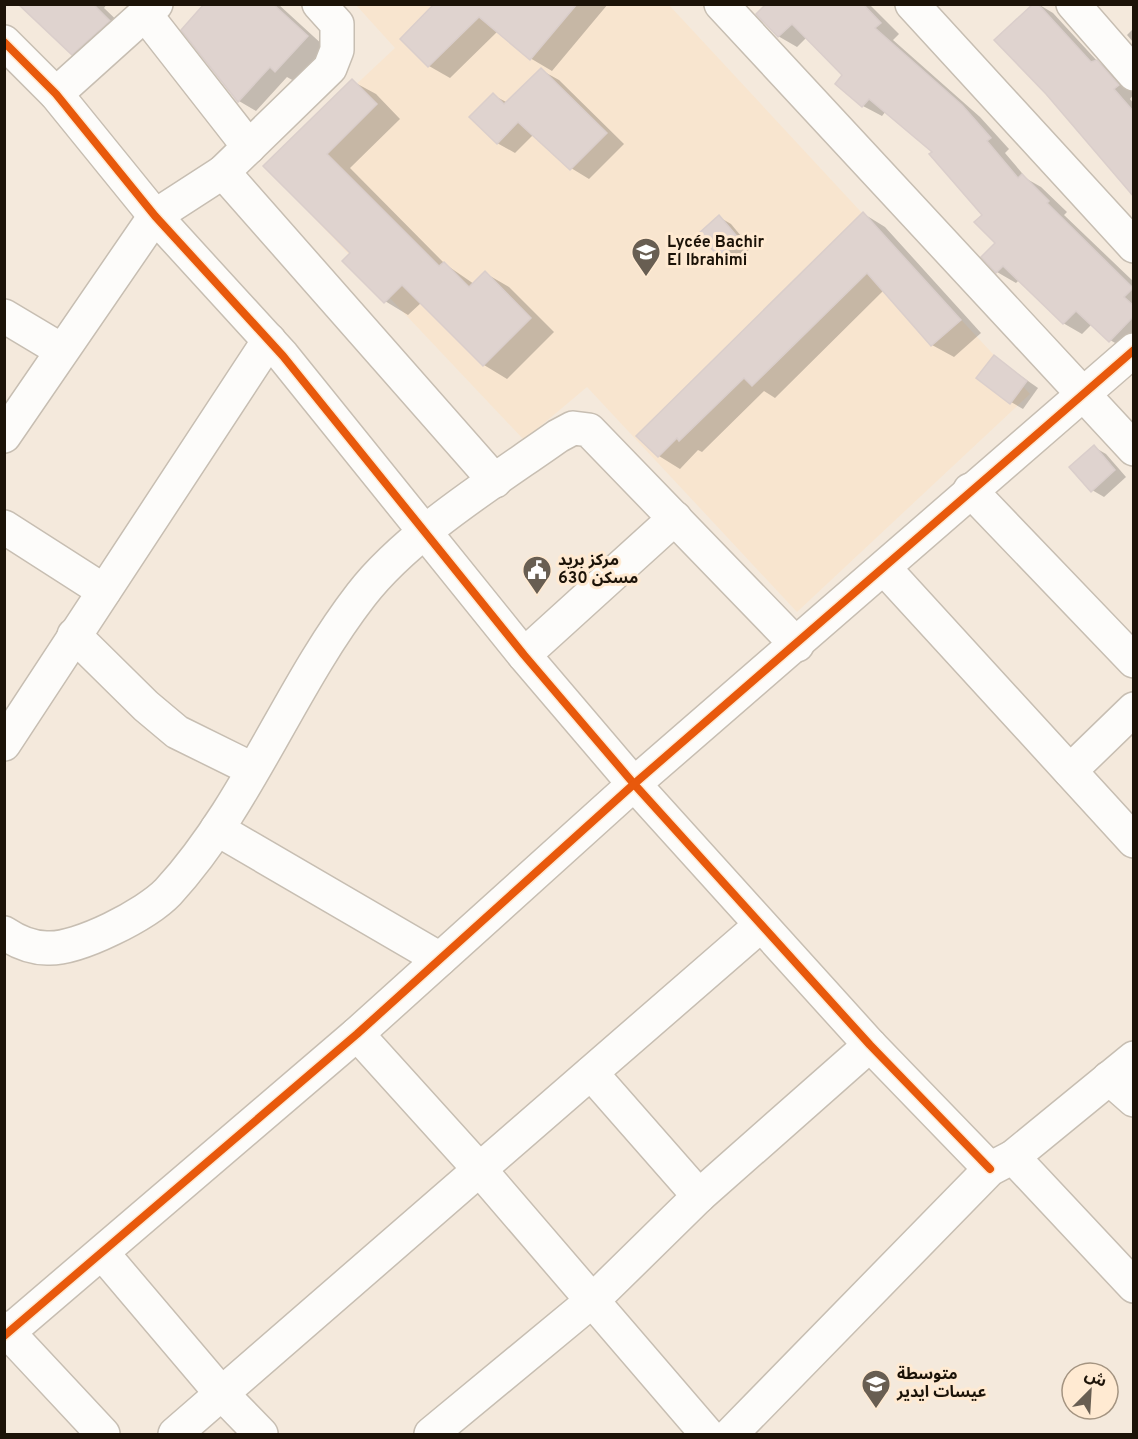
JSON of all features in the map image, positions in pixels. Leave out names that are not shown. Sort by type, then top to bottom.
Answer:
[{"type":"street","points":[[4,436],[155,216],[223,172],[330,68],[337,50],[336,24],[319,4]]},
{"type":"street","points":[[721,4],[1134,449]]},
{"type":"street","points":[[912,4],[1134,246]]},
{"type":"street","points":[[1084,8],[1134,74]]},
{"type":"street","points":[[56,94],[151,9],[249,147]]},
{"type":"street","points":[[4,42],[56,94],[155,216],[268,340],[524,654],[634,784],[870,1045],[1134,1286]]},
{"type":"street","points":[[223,172],[495,481]]},
{"type":"street","points":[[4,316],[61,350]]},
{"type":"street","points":[[4,744],[268,340]]},
{"type":"street","points":[[103,1434],[6,1332],[103,1254],[357,1034],[634,784],[797,645],[970,490],[1134,350]]},
{"type":"street","points":[[4,933],[17,941],[47,948],[70,944],[116,928],[167,893],[217,829],[307,676],[362,594],[425,533],[558,436],[573,428],[589,430],[797,645]]},
{"type":"street","points":[[970,490],[1134,661]]},
{"type":"street","points":[[524,654],[675,518]]},
{"type":"street","points":[[4,527],[104,591]]},
{"type":"street","points":[[884,568],[1134,841]]},
{"type":"street","points":[[74,635],[146,706],[177,732],[252,769]]},
{"type":"street","points":[[1070,771],[1134,709]]},
{"type":"street","points":[[217,829],[440,959]]},
{"type":"street","points":[[175,1434],[761,925]]},
{"type":"street","points":[[357,1034],[480,1170],[707,1434]]},
{"type":"street","points":[[431,1434],[593,1300],[699,1196],[870,1045]]},
{"type":"street","points":[[731,1434],[1001,1163],[1121,1068],[1134,1100]]},
{"type":"street","points":[[591,1073],[699,1196]]},
{"type":"street","points":[[103,1254],[221,1393],[261,1434]]},
{"type":"shaded area","name":"Lycée Bachir El Ibrahimi","points":[[356,5],[669,5],[1030,394],[797,612],[587,387],[524,440],[267,168],[395,48]]},
{"type":"building","points":[[18,4],[93,4],[110,21],[72,55]]},
{"type":"building","points":[[204,4],[273,4],[308,36],[275,72],[270,67],[238,102],[181,30]]},
{"type":"building","points":[[434,4],[577,4],[530,60],[479,17],[428,67],[400,39]]},
{"type":"building","points":[[766,4],[863,4],[881,23],[875,28],[962,105],[991,138],[987,141],[1018,178],[1022,174],[1049,201],[1047,203],[1133,288],[1124,297],[1134,306],[1134,316],[1109,342],[1076,311],[1063,324],[1003,266],[996,273],[981,257],[995,243],[974,222],[982,215],[929,154],[932,152],[869,99],[862,107],[835,84],[842,75],[792,24],[778,37],[756,14]]},
{"type":"building","points":[[1033,4],[1038,4],[1091,62],[1097,60],[1119,85],[1114,89],[1134,112],[1134,197],[1046,94],[994,40]]},
{"type":"building","points":[[541,68],[607,133],[570,170],[518,122],[497,144],[469,117],[493,93],[504,104]]},
{"type":"building","points":[[352,79],[377,104],[327,154],[439,266],[444,262],[469,287],[485,271],[531,318],[483,366],[402,285],[384,303],[342,261],[350,253],[263,166]]},
{"type":"building","points":[[863,212],[961,320],[931,346],[867,273],[752,386],[744,378],[679,441],[677,438],[658,457],[636,436]]},
{"type":"building","points":[[719,215],[740,240],[720,258],[698,234]]},
{"type":"building","points":[[994,355],[1027,381],[1010,404],[976,378]]},
{"type":"building","points":[[1094,445],[1115,470],[1091,492],[1069,467]]},
{"type":"cycle path","points":[[4,42],[56,94],[155,216],[283,356],[524,655],[634,784],[870,1045],[990,1169]]},
{"type":"cycle path","points":[[4,1336],[357,1034],[634,784],[1134,350]]},
{"type":"place","name":"Lycée Bachir El Ibrahimi","points":[[646,278]]},
{"type":"place","name":"مركز بريد 630 مسكن","points":[[537,596]]},
{"type":"place","name":"متوسطة عيسات ايدير","points":[[876,1410]]}]
